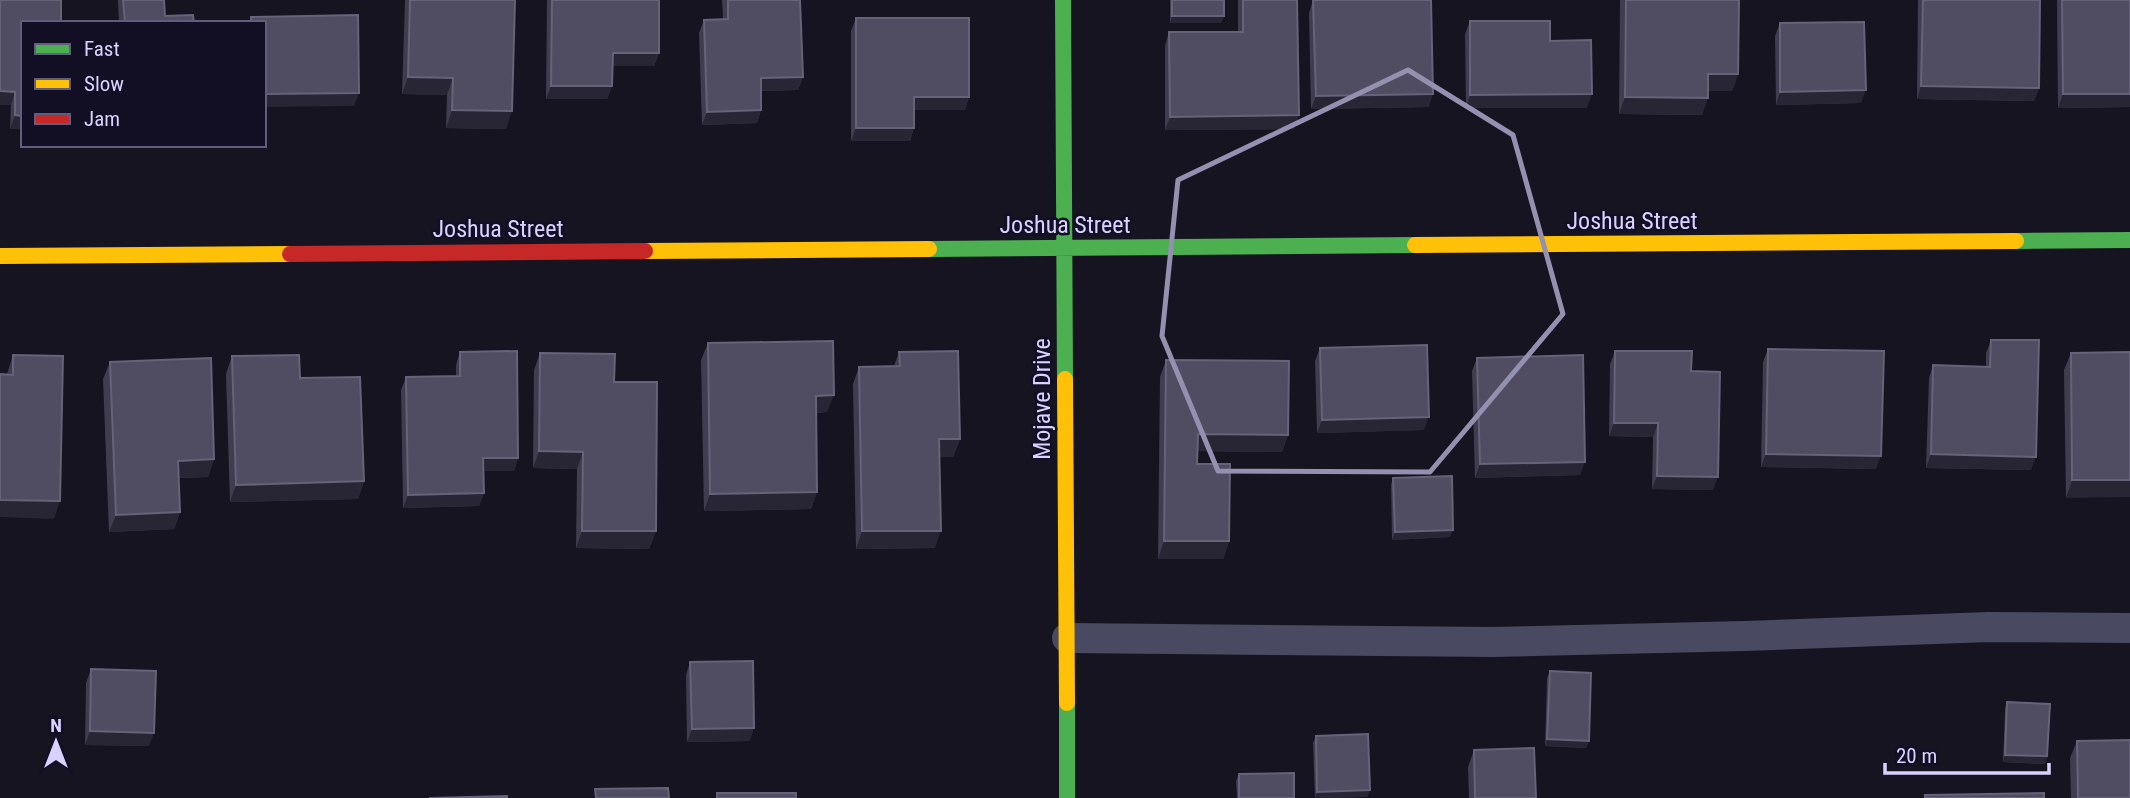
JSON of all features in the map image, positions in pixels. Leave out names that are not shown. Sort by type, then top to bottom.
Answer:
[{"type":"street","name":"Mojave Drive","points":[[1063,0],[1067,798]]},
{"type":"street","name":"Joshua Street","points":[[0,256],[2130,240]]},
{"type":"lane","points":[[1066,638],[1493,642],[1989,627],[2130,628]]},
{"type":"highlighted area","points":[[1408,70],[1513,135],[1563,314],[1430,472],[1218,471],[1162,336],[1178,180]]},
{"type":"building","points":[[0,0],[61,0],[61,21],[21,21],[21,116],[15,115],[15,92],[0,91]]},
{"type":"building","points":[[123,0],[164,0],[165,16],[193,15],[194,21],[125,21]]},
{"type":"building","points":[[410,0],[515,0],[512,111],[452,110],[453,78],[408,77]]},
{"type":"building","points":[[552,0],[659,0],[659,53],[613,53],[612,86],[551,86]]},
{"type":"building","points":[[728,0],[800,0],[803,77],[761,78],[761,110],[707,112],[704,20],[728,19]]},
{"type":"building","points":[[1172,0],[1224,0],[1224,16],[1172,16]]},
{"type":"building","points":[[1243,0],[1297,0],[1299,115],[1170,117],[1169,32],[1243,32]]},
{"type":"building","points":[[1313,0],[1431,0],[1433,94],[1316,96]]},
{"type":"building","points":[[1626,0],[1739,0],[1738,74],[1708,74],[1708,98],[1625,97]]},
{"type":"building","points":[[1923,0],[2040,0],[2039,88],[1921,86]]},
{"type":"building","points":[[2062,0],[2130,0],[2130,94],[2063,94]]},
{"type":"building","points":[[358,15],[359,93],[266,94],[266,21],[251,21],[251,17]]},
{"type":"building","points":[[856,18],[969,18],[969,97],[914,97],[914,128],[856,128]]},
{"type":"building","points":[[1470,21],[1550,21],[1550,41],[1591,40],[1592,94],[1470,95]]},
{"type":"building","points":[[1864,22],[1866,90],[1780,92],[1780,23]]},
{"type":"building","points":[[1991,340],[2039,340],[2036,457],[1931,454],[1933,365],[1990,367]]},
{"type":"building","points":[[833,341],[834,395],[816,396],[817,492],[710,494],[708,343]]},
{"type":"building","points":[[1427,345],[1429,417],[1322,420],[1320,348]]},
{"type":"building","points":[[1768,349],[1884,351],[1881,456],[1766,454]]},
{"type":"building","points":[[517,351],[518,458],[483,458],[484,493],[408,495],[406,377],[460,376],[460,352]]},
{"type":"building","points":[[958,351],[960,439],[939,439],[941,531],[862,531],[859,367],[900,366],[899,352]]},
{"type":"building","points":[[1615,351],[1692,351],[1691,371],[1720,372],[1718,477],[1657,476],[1658,423],[1614,423]]},
{"type":"building","points":[[2130,352],[2130,480],[2072,480],[2071,353]]},
{"type":"building","points":[[540,353],[615,354],[614,382],[657,382],[656,531],[582,531],[583,452],[539,451]]},
{"type":"building","points":[[13,355],[63,356],[60,501],[0,500],[0,374],[13,375]]},
{"type":"building","points":[[299,355],[300,378],[360,377],[364,481],[236,485],[232,356]]},
{"type":"building","points":[[1583,355],[1585,462],[1480,464],[1477,358]]},
{"type":"building","points":[[211,358],[214,459],[178,461],[180,512],[116,515],[110,362]]},
{"type":"building","points":[[1166,360],[1289,361],[1288,435],[1198,434],[1197,464],[1230,464],[1229,541],[1164,541]]},
{"type":"building","points":[[1452,476],[1453,530],[1395,532],[1393,478]]},
{"type":"building","points":[[753,661],[754,728],[692,729],[690,662]]},
{"type":"building","points":[[91,669],[156,671],[154,733],[90,731]]},
{"type":"building","points":[[1550,671],[1591,673],[1589,741],[1547,739]]},
{"type":"building","points":[[2007,702],[2050,704],[2047,756],[2005,755]]},
{"type":"building","points":[[1368,734],[1370,790],[1317,792],[1316,736]]},
{"type":"building","points":[[2130,740],[2130,798],[2078,798],[2077,741]]},
{"type":"building","points":[[1534,748],[1536,798],[1475,798],[1474,750]]},
{"type":"building","points":[[1294,773],[1294,798],[1239,798],[1239,774]]},
{"type":"building","points":[[668,788],[669,798],[596,798],[595,789]]},
{"type":"building","points":[[717,793],[796,793],[796,798],[717,798]]},
{"type":"building","points":[[2044,793],[2044,798],[1925,798],[1925,795]]},
{"type":"building","points":[[507,796],[507,798],[429,798]]},
{"type":"traffic: fast","points":[[1063,0],[1065,379]]},
{"type":"traffic: fast","points":[[2016,241],[2130,240]]},
{"type":"traffic: fast","points":[[929,249],[1415,245]]},
{"type":"traffic: fast","points":[[1067,703],[1067,798]]},
{"type":"traffic: slow","points":[[1415,245],[2016,241]]},
{"type":"traffic: slow","points":[[645,251],[929,249]]},
{"type":"traffic: slow","points":[[0,256],[290,254]]},
{"type":"traffic: slow","points":[[1065,379],[1067,703]]},
{"type":"traffic: jam","points":[[290,254],[645,251]]}]
